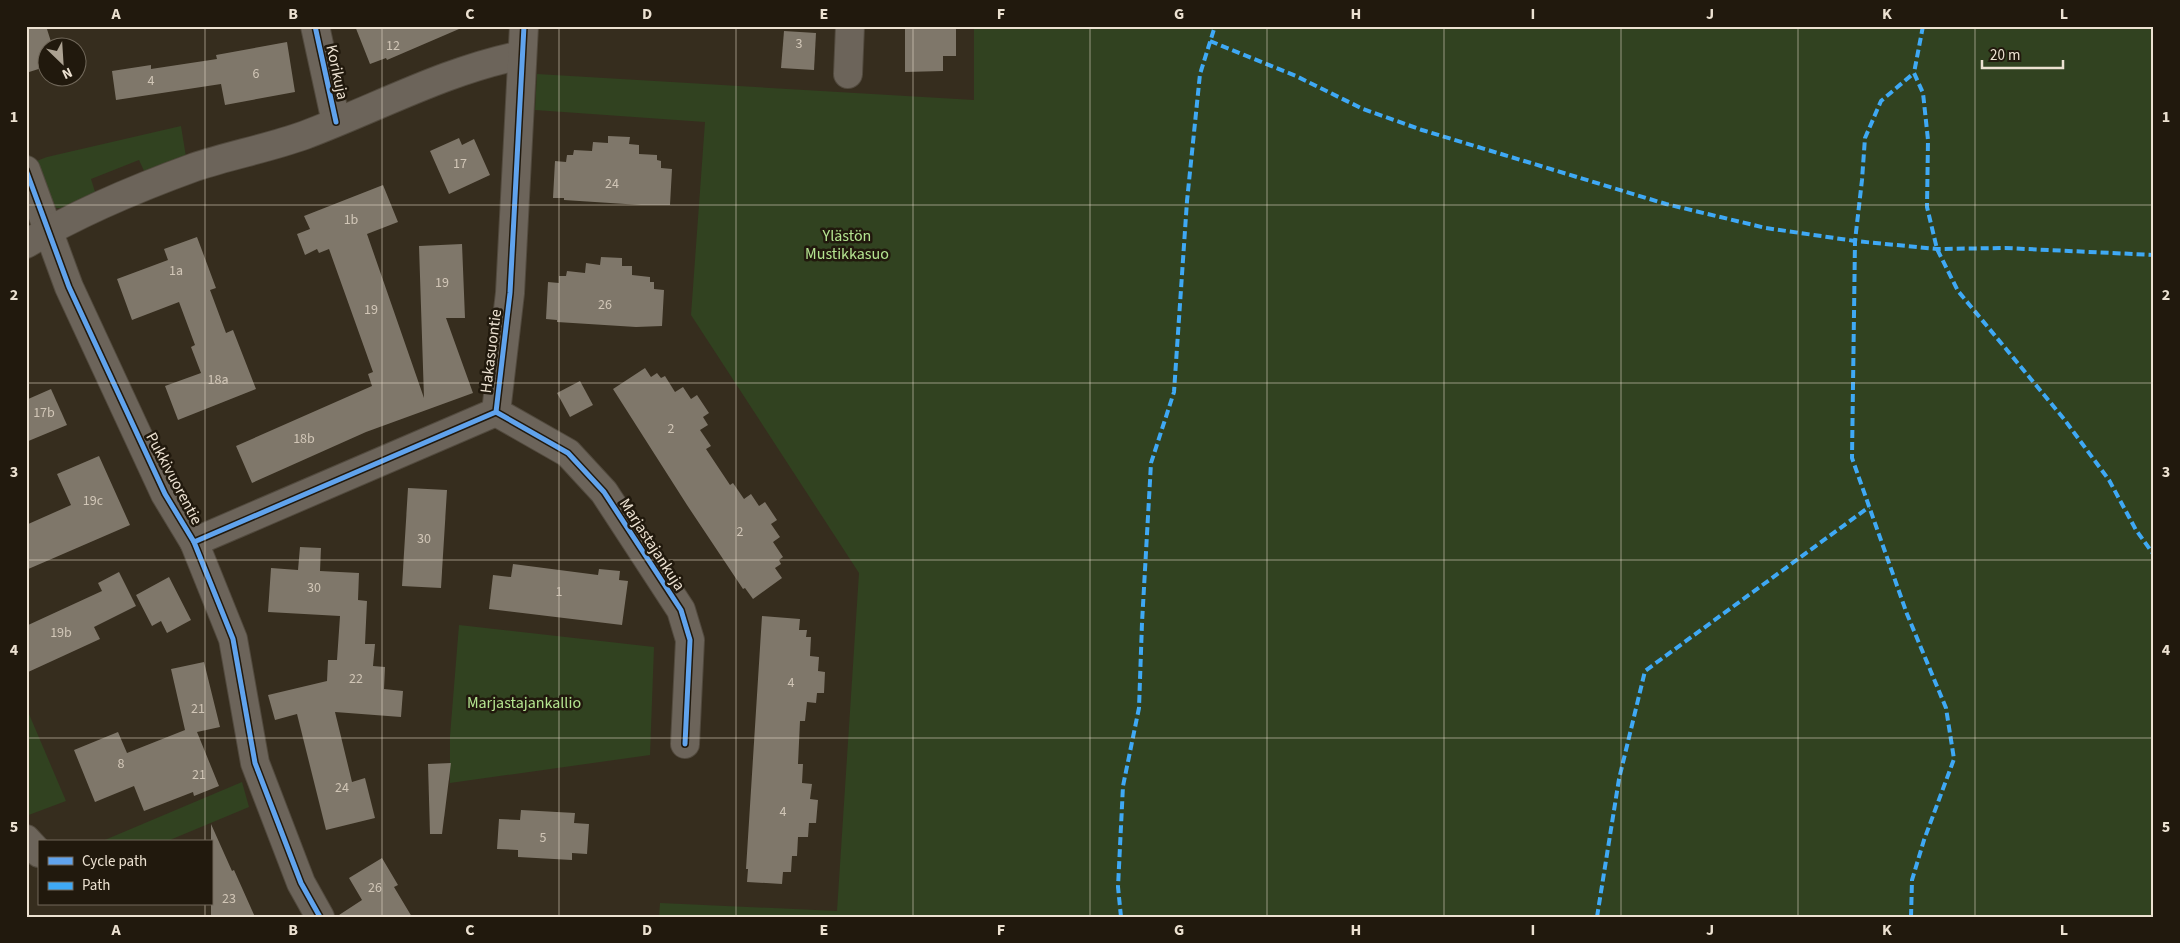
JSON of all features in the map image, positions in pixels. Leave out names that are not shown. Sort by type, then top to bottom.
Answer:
[{"type":"street","name":"Korikuja","points":[[315,26],[336,122]]},
{"type":"street","name":"Hakasuontie","points":[[194,542],[496,412],[510,293],[524,26]]},
{"type":"street","points":[[848,74],[850,26]]},
{"type":"street","name":"Korikuja","points":[[37,238],[100,206],[196,167],[303,136],[476,66],[522,55]]},
{"type":"street","name":"Pukkivuorentie","points":[[26,170],[37,238],[69,286],[165,494],[194,542],[233,639],[256,763],[301,883],[320,917]]},
{"type":"street","name":"Marjastajankuja","points":[[496,412],[568,453],[604,492],[681,610],[690,640],[684,744]]},
{"type":"street","points":[[26,839],[38,852]]},
{"type":"green space","name":"Ylästön Mustikkasuo","points":[[974,26],[2154,26],[2154,917],[659,917],[660,903],[837,911],[859,573],[691,315],[705,122],[535,110],[537,74],[974,100]]},
{"type":"green space","points":[[181,126],[186,157],[146,175],[139,160],[91,179],[96,195],[72,208],[56,208],[34,162],[47,157]]},
{"type":"green space","name":"Marjastajankallio","points":[[459,625],[654,647],[650,755],[450,783],[450,736]]},
{"type":"green space","points":[[26,707],[66,801],[26,816]]},
{"type":"green space","points":[[242,782],[249,807],[170,840],[105,840]]},
{"type":"building","points":[[26,26],[46,26],[50,38],[38,38],[38,69],[26,73]]},
{"type":"building","points":[[355,26],[466,26],[387,60],[386,58],[370,64]]},
{"type":"building","points":[[905,26],[956,27],[956,56],[943,56],[943,71],[905,72]]},
{"type":"building","points":[[784,31],[816,33],[814,70],[781,68]]},
{"type":"building","points":[[287,42],[295,92],[225,105],[221,84],[116,100],[112,71],[151,65],[151,69],[217,59],[216,55]]},
{"type":"building","points":[[608,136],[630,137],[629,144],[639,145],[639,154],[657,155],[657,160],[661,161],[661,168],[672,169],[670,205],[641,205],[553,198],[555,161],[566,162],[567,155],[573,155],[574,150],[592,151],[593,142],[608,143]]},
{"type":"building","points":[[459,138],[462,145],[474,139],[490,175],[449,194],[430,151]]},
{"type":"building","points":[[383,185],[398,222],[367,234],[424,398],[419,246],[462,244],[465,318],[446,318],[473,393],[366,432],[252,483],[236,446],[372,386],[368,374],[373,372],[329,249],[319,253],[317,249],[305,255],[297,234],[310,229],[304,216]]},
{"type":"building","points":[[197,237],[216,288],[210,290],[226,333],[233,330],[256,389],[178,420],[165,386],[201,373],[191,347],[195,345],[179,302],[132,320],[117,279],[168,260],[164,249]]},
{"type":"building","points":[[601,257],[622,258],[622,266],[632,266],[632,275],[650,277],[650,282],[654,282],[654,289],[664,290],[662,326],[636,327],[557,322],[557,320],[546,319],[548,282],[559,283],[559,276],[566,276],[567,271],[585,273],[586,263],[600,265]]},
{"type":"building","points":[[645,368],[651,377],[657,373],[661,378],[665,376],[675,392],[683,387],[691,399],[697,395],[709,413],[703,417],[708,425],[700,430],[711,446],[706,449],[730,485],[733,483],[744,499],[751,494],[759,506],[765,502],[777,520],[771,524],[780,537],[773,542],[783,557],[779,560],[781,564],[775,568],[782,578],[753,599],[745,588],[743,589],[687,505],[613,389]]},
{"type":"building","points":[[580,381],[593,405],[570,417],[557,393]]},
{"type":"building","points":[[51,389],[67,425],[26,442],[26,400]]},
{"type":"building","points":[[99,456],[130,525],[26,570],[26,525],[71,505],[57,474]]},
{"type":"building","points":[[408,488],[447,490],[441,588],[402,586]]},
{"type":"building","points":[[300,547],[321,548],[320,571],[359,573],[358,600],[367,601],[365,644],[375,644],[373,666],[385,667],[384,689],[403,691],[401,717],[335,712],[352,782],[365,778],[375,818],[326,830],[297,714],[275,720],[268,695],[327,681],[328,660],[337,660],[340,616],[268,612],[271,568],[298,570]]},
{"type":"building","points":[[513,564],[598,575],[599,569],[620,571],[619,580],[628,581],[622,625],[489,609],[493,575],[511,577]]},
{"type":"building","points":[[119,572],[136,606],[94,627],[100,639],[26,673],[26,626],[102,591],[98,583]]},
{"type":"building","points":[[169,577],[191,620],[167,633],[161,621],[152,626],[136,595]]},
{"type":"building","points":[[762,616],[800,619],[799,630],[807,630],[806,637],[811,637],[810,656],[819,657],[818,671],[825,672],[824,693],[817,693],[816,703],[807,702],[805,721],[800,721],[798,764],[803,764],[802,783],[812,784],[810,799],[818,800],[816,823],[809,823],[808,837],[798,837],[797,856],[792,856],[791,872],[783,872],[782,884],[747,882],[748,869],[746,869]]},
{"type":"building","points":[[204,662],[220,727],[197,732],[219,786],[194,796],[193,792],[144,811],[134,786],[95,802],[74,750],[118,732],[127,753],[185,730],[171,669]]},
{"type":"building","points":[[451,763],[442,834],[430,834],[428,764]]},
{"type":"building","points":[[521,810],[575,813],[574,823],[589,824],[587,854],[572,853],[572,860],[518,857],[518,850],[497,849],[499,819],[520,820]]},
{"type":"building","points":[[211,824],[255,917],[211,917]]},
{"type":"building","points":[[382,858],[398,885],[394,887],[412,917],[336,917],[362,900],[349,878]]},
{"type":"marked path","points":[[1121,917],[1118,887],[1123,786],[1139,708],[1151,463],[1174,392],[1187,201],[1200,74],[1215,26]]},
{"type":"marked path","points":[[1923,26],[1914,73],[1923,93],[1928,140],[1927,207],[1937,249],[1958,291],[2064,419],[2109,480],[2136,530],[2154,555]]},
{"type":"marked path","points":[[1210,41],[1296,76],[1363,109],[1422,130],[1666,204],[1766,228],[1855,241],[1937,249],[2005,248],[2154,255]]},
{"type":"marked path","points":[[1911,917],[1912,880],[1924,840],[1954,759],[1946,708],[1907,614],[1852,458],[1855,241],[1865,138],[1881,101],[1914,73]]},
{"type":"marked path","points":[[1597,917],[1619,779],[1645,671],[1869,507]]},
{"type":"cycle path","points":[[315,26],[336,122]]},
{"type":"cycle path","points":[[194,542],[496,412],[510,293],[524,26]]},
{"type":"cycle path","points":[[26,170],[69,287],[165,494],[194,542],[233,639],[255,763],[301,883],[320,917]]},
{"type":"cycle path","points":[[496,412],[568,453],[604,492],[681,610],[690,640],[685,744]]}]
